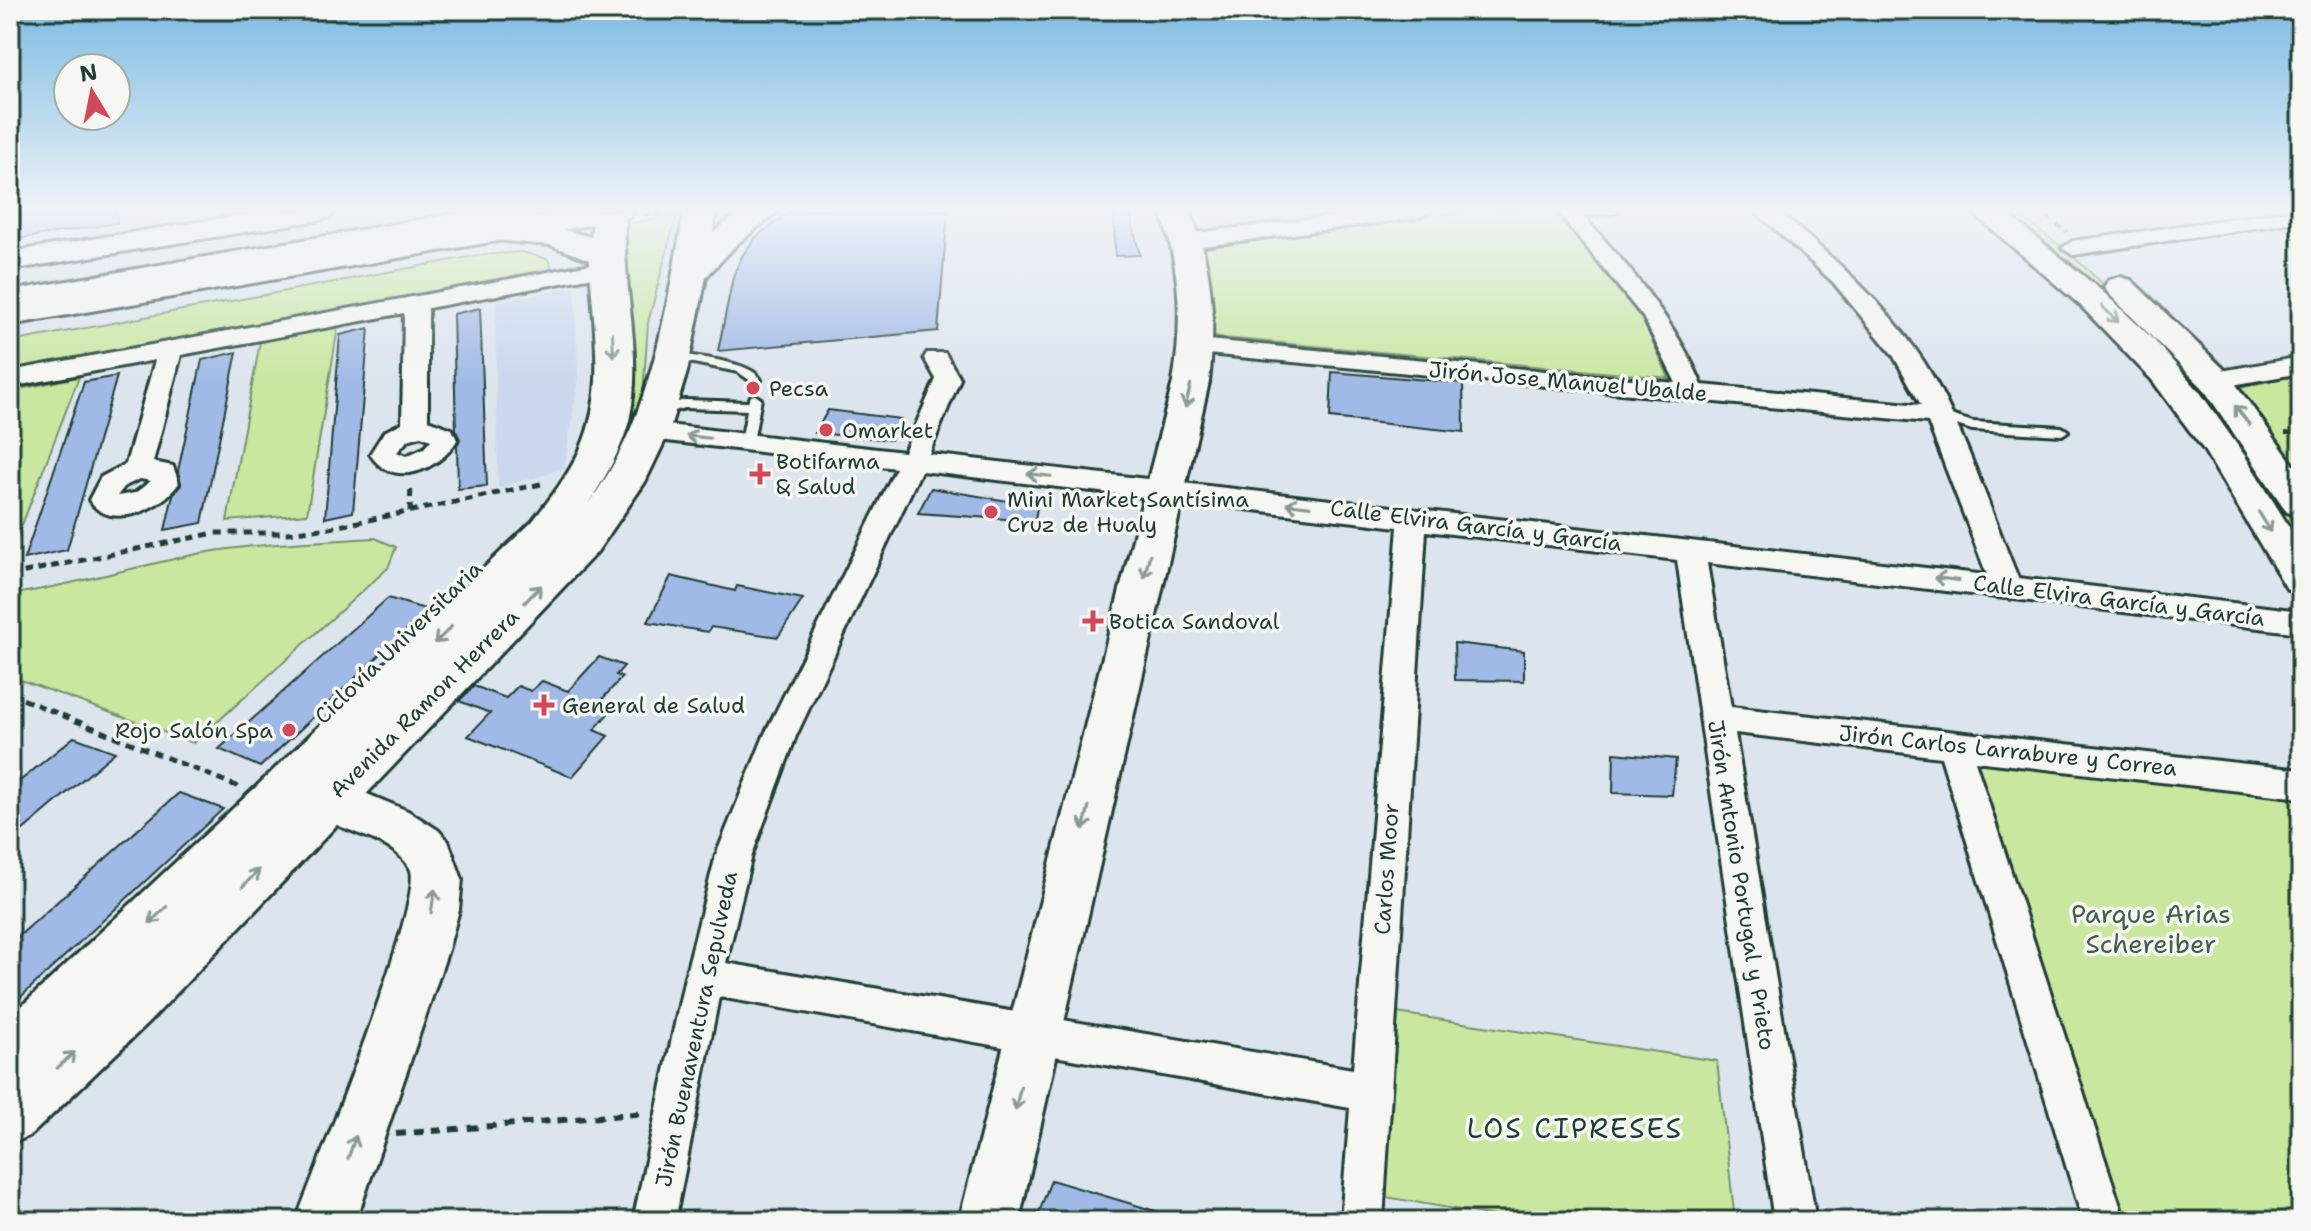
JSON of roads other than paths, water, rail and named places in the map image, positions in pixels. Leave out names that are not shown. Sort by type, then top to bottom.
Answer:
[{"type":"main road","points":[[10,279],[72,268]]},
{"type":"main road","points":[[10,301],[210,268]]},
{"type":"main road","points":[[10,315],[255,268]]},
{"type":"main road","name":"Avenida Ramon Herrera","points":[[11,1053],[273,803],[547,532],[586,475],[600,448],[613,403],[614,359],[607,268]]},
{"type":"main road","name":"Avenida Ramon Herrera","points":[[10,1114],[130,1002],[582,542],[615,498],[653,422],[691,268]]},
{"type":"main road","points":[[690,274],[695,268]]},
{"type":"main road","points":[[989,1221],[1166,490],[1197,346],[1198,313],[1190,268]]},
{"type":"main road","points":[[2056,268],[2103,307],[2156,363],[2213,438],[2301,579]]},
{"type":"main road","points":[[2097,268],[2144,309],[2215,380],[2301,503]]},
{"type":"main road","points":[[326,1221],[422,950],[436,870],[428,851],[408,835],[329,798]]},
{"type":"street","points":[[10,379],[416,303],[577,268]]},
{"type":"street","points":[[1615,268],[1656,318],[1678,353],[1692,392]]},
{"type":"street","points":[[1831,268],[1875,316],[1925,385],[2006,586]]},
{"type":"street","points":[[415,428],[416,303]]},
{"type":"street","name":"Jirón Jose Manuel Ubalde","points":[[1197,346],[1938,415]]},
{"type":"street","points":[[138,470],[170,349]]},
{"type":"street","name":"Jirón Buenaventura Sepulveda","points":[[654,1221],[704,977],[734,855],[780,736],[913,461],[948,379],[936,358]]},
{"type":"street","points":[[2215,380],[2301,365]]},
{"type":"street","name":"Calle Elvira García y García","points":[[653,422],[747,442],[2301,622]]},
{"type":"street","name":"Carlos Moor","points":[[1362,1221],[1413,518]]},
{"type":"street","name":"Jirón Antonio Portugal y Prieto","points":[[1690,550],[1795,1221]]},
{"type":"street","name":"Jirón Carlos Larrabure y Correa","points":[[1716,718],[2301,784]]},
{"type":"street","points":[[1953,743],[2104,1221]]},
{"type":"street","points":[[704,977],[1371,1092]]},
{"type":"lane","points":[[670,356],[741,369],[753,375],[755,380]]},
{"type":"lane","points":[[653,422],[685,404],[754,402],[747,442]]},
{"type":"lane","points":[[1938,415],[1972,426],[2062,431]]},
{"type":"place","name":"Pecsa","points":[[753,388]]},
{"type":"place","name":"Omarket","points":[[826,430]]},
{"type":"place","name":"Botifarma & Salud","points":[[760,474]]},
{"type":"place","name":"Mini Market Santísima Cruz de Hualy","points":[[991,512]]},
{"type":"place","name":"Botica Sandoval","points":[[1093,621]]},
{"type":"place","name":"General de Salud","points":[[544,705]]},
{"type":"place","name":"Rojo Salón Spa","points":[[289,730]]},
{"type":"district","name":"LOS CIPRESES","points":[[1575,1128]]},
{"type":"park label","name":"Parque Arias Schereiber","points":[[2151,929]]}]
